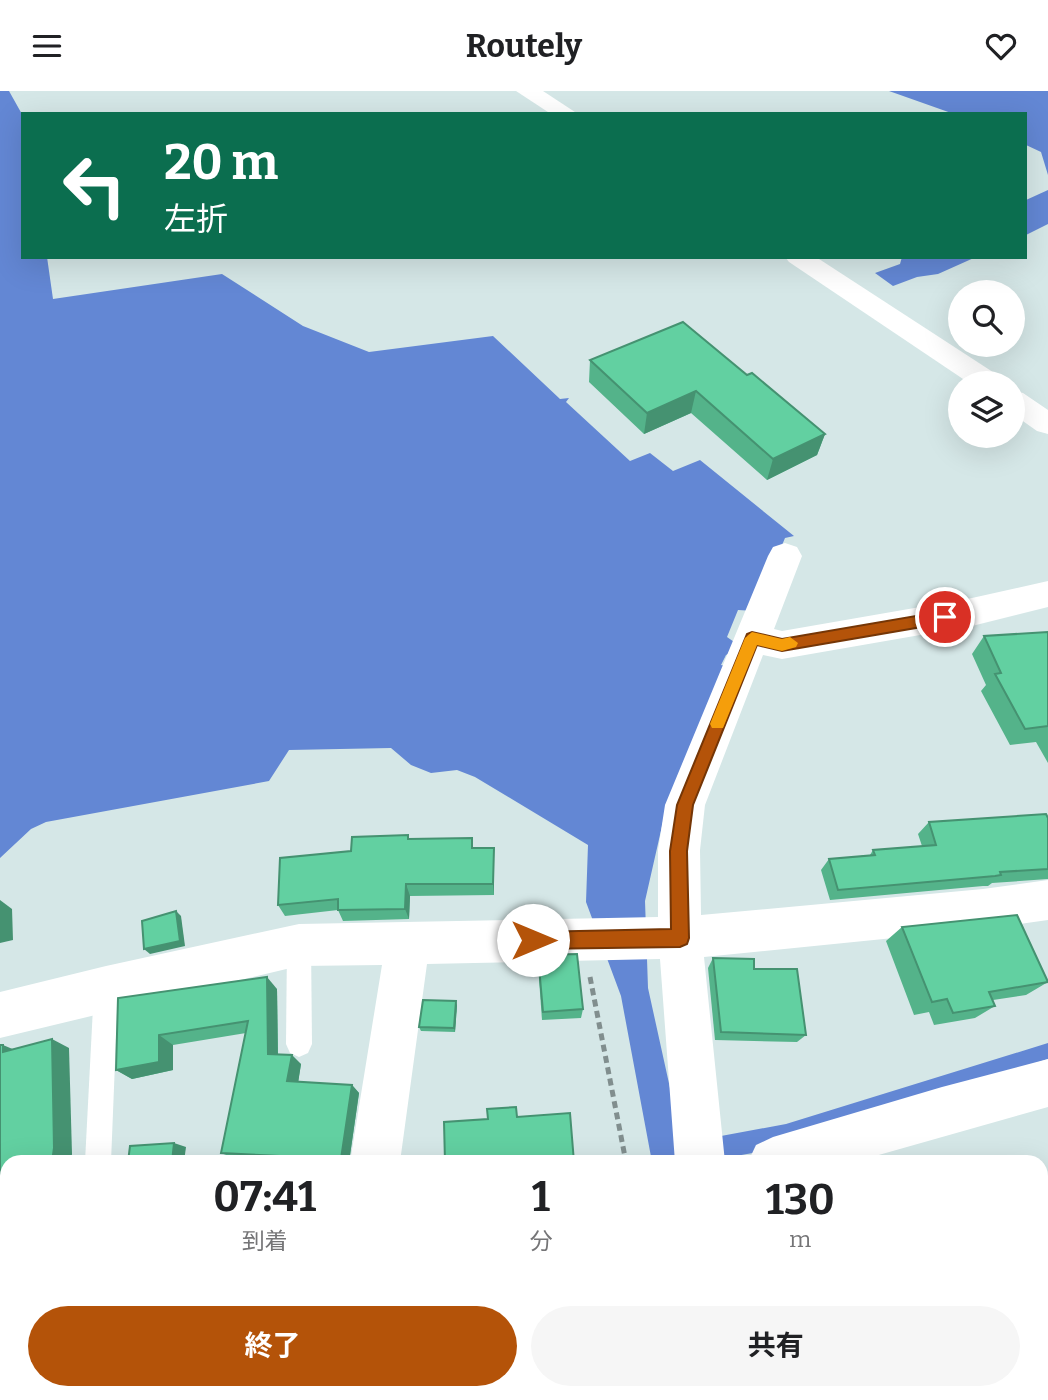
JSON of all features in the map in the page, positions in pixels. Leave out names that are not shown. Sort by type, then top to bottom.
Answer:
[{"type":"street","points":[[527,91],[564,112]]},
{"type":"street","points":[[801,259],[971,371]]},
{"type":"street","points":[[1025,408],[1048,424]]},
{"type":"street","points":[[699,1145],[673,938],[685,805],[785,557]]},
{"type":"street","points":[[752,638],[782,645],[972,612],[1048,594]]},
{"type":"street","points":[[0,1015],[106,988],[299,946],[408,941],[673,938],[983,909],[1048,899]]},
{"type":"street","points":[[376,1155],[408,941]]},
{"type":"street","points":[[796,1155],[942,1111],[1048,1083]]},
{"type":"lane","points":[[1025,403],[1048,409]]},
{"type":"lane","points":[[299,946],[299,1044]]},
{"type":"lane","points":[[98,1155],[106,988]]},
{"type":"path","points":[[587,940],[625,1155]]},
{"type":"water","points":[[0,91],[9,91],[21,112],[21,259],[47,259],[53,299],[222,274],[303,326],[369,352],[493,336],[560,399],[569,398],[566,402],[630,461],[650,453],[673,471],[700,460],[794,536],[785,538],[755,611],[738,610],[727,637],[737,644],[721,665],[731,667],[667,804],[645,901],[648,988],[681,1138],[721,1136],[786,1124],[1048,1043],[1048,1059],[770,1150],[742,1155],[651,1155],[621,996],[586,902],[588,845],[475,777],[457,770],[431,773],[411,765],[391,748],[289,750],[269,781],[46,822],[31,829],[0,858]]},
{"type":"water","points":[[889,91],[1048,91],[1048,175],[1041,152],[1027,145],[1027,112],[948,112]]},
{"type":"water","points":[[1048,190],[1048,224],[1027,234],[1027,200]]},
{"type":"water","points":[[901,259],[972,259],[938,274],[917,277],[893,286],[875,273],[900,264]]},
{"type":"building","points":[[683,322],[747,375],[752,373],[825,434],[773,459],[696,391],[647,413],[590,360]]},
{"type":"building","points":[[1048,632],[1048,726],[1025,729],[995,674],[1001,673],[984,636]]},
{"type":"building","points":[[1046,814],[1048,869],[838,890],[829,859],[875,855],[873,850],[936,845],[929,822]]},
{"type":"building","points":[[408,835],[408,839],[472,838],[472,848],[494,848],[493,884],[406,884],[405,909],[338,910],[338,899],[278,905],[280,858],[351,851],[352,837]]},
{"type":"building","points":[[176,911],[180,941],[144,949],[142,921]]},
{"type":"building","points":[[1017,915],[1048,982],[989,992],[995,1006],[953,1013],[947,999],[932,1002],[902,927]]},
{"type":"building","points":[[577,954],[583,1009],[543,1012],[538,955]]},
{"type":"building","points":[[713,958],[754,959],[754,969],[797,969],[806,1035],[721,1032]]},
{"type":"building","points":[[267,977],[268,1054],[292,1055],[287,1081],[352,1085],[342,1155],[221,1153],[248,1021],[159,1035],[159,1062],[116,1070],[118,998]]},
{"type":"building","points":[[423,1000],[456,1001],[454,1028],[419,1027]]},
{"type":"building","points":[[52,1039],[53,1155],[0,1155],[0,1045],[3,1045],[3,1052]]},
{"type":"building","points":[[516,1107],[517,1117],[570,1113],[573,1155],[445,1155],[444,1122],[488,1119],[487,1109]]},
{"type":"building","points":[[174,1143],[173,1155],[129,1155],[130,1146]]},
{"type":"slow traffic","points":[[718,724],[752,638],[782,645],[790,643]]},
{"type":"route","points":[[533,940],[680,938],[679,851],[685,805],[752,638],[782,645],[945,617]]}]
